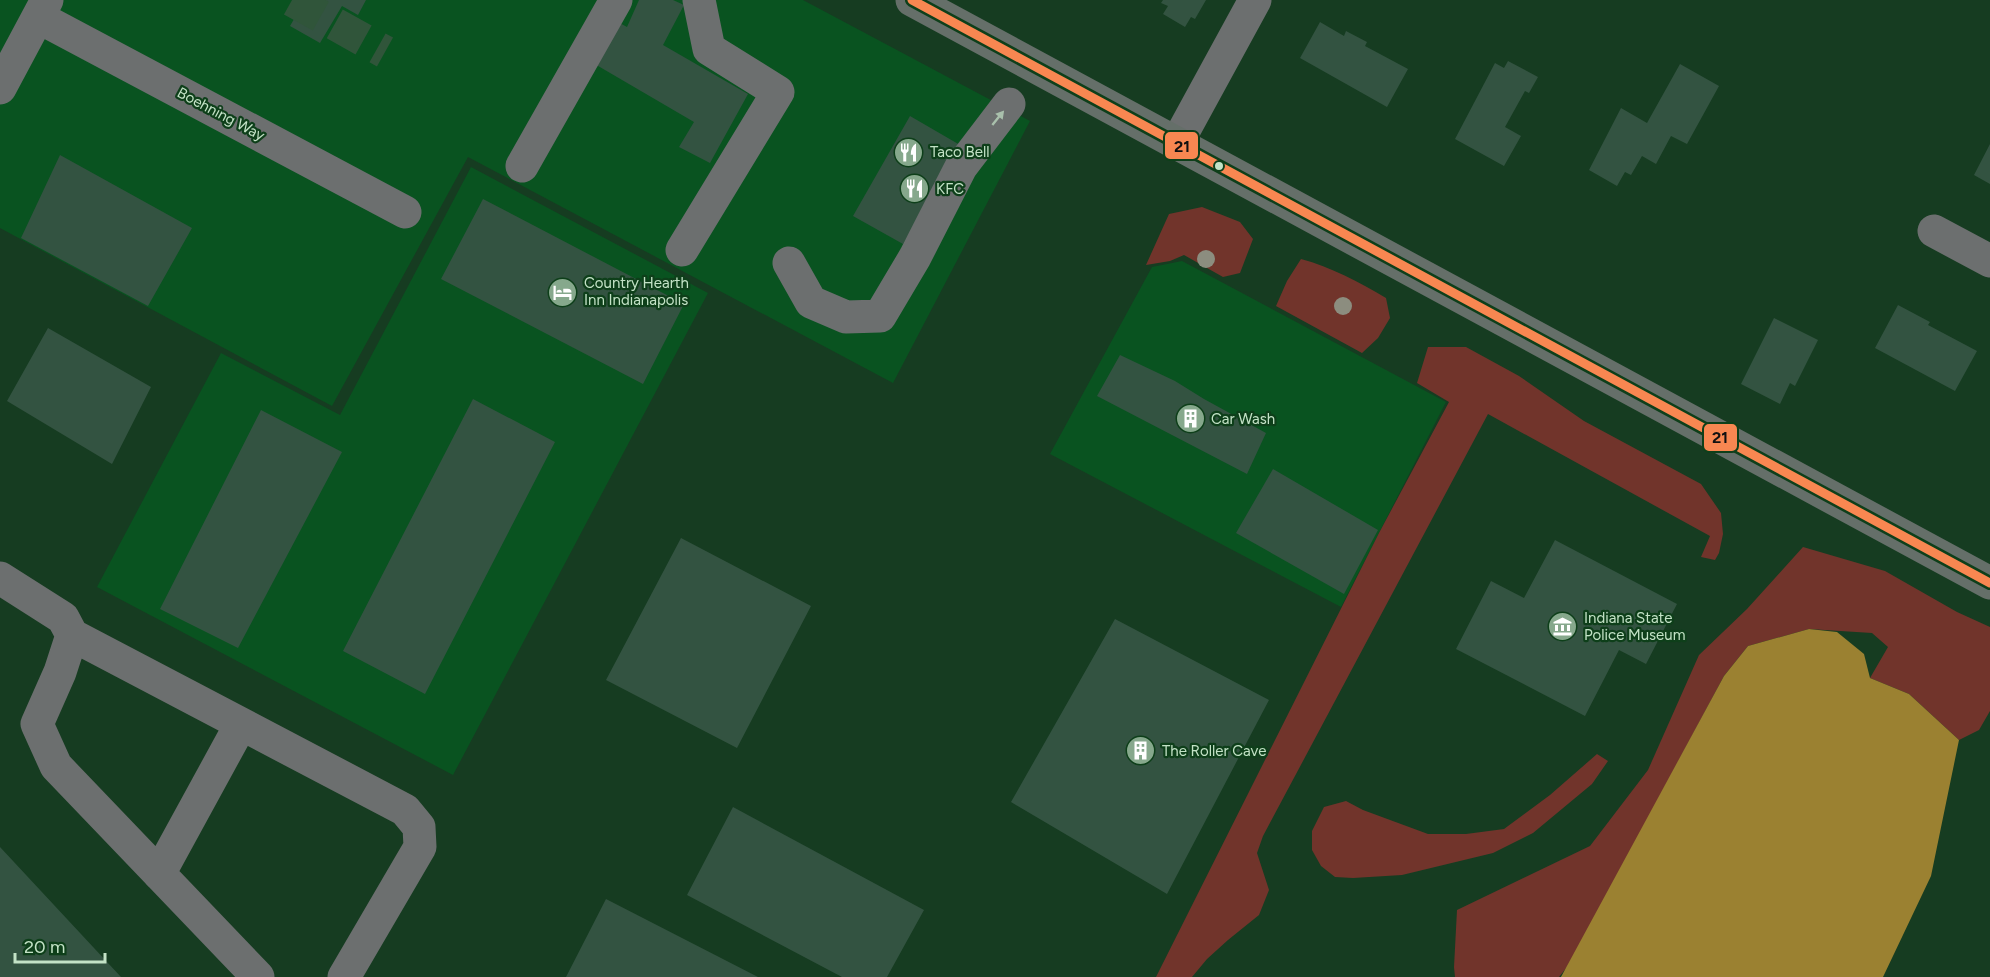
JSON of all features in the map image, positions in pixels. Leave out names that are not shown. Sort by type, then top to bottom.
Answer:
[{"type":"main road","points":[[912,0],[1990,583]]},
{"type":"street","points":[[522,166],[616,0]]},
{"type":"street","points":[[682,250],[778,92],[709,49],[699,0]]},
{"type":"street","points":[[1177,143],[1255,0]]},
{"type":"street","points":[[0,88],[42,8]]},
{"type":"street","name":"Boehning Way","points":[[42,8],[405,212]]},
{"type":"street","points":[[791,268],[811,303],[846,316],[880,316],[925,238],[961,167],[1009,104]]},
{"type":"street","points":[[1934,231],[1990,261]]},
{"type":"street","points":[[0,578],[63,618],[72,635],[405,810],[419,827],[420,847],[344,977]]},
{"type":"street","points":[[72,635],[60,672],[37,724],[56,766],[258,977]]},
{"type":"street","points":[[159,874],[241,724]]},
{"type":"shaded area","points":[[0,0],[803,0],[1030,121],[893,383],[468,157],[332,406],[0,228]]},
{"type":"shaded area","points":[[471,167],[708,293],[453,775],[97,587],[221,353],[340,415]]},
{"type":"shaded area","points":[[1202,207],[1240,222],[1253,239],[1240,273],[1223,277],[1184,255],[1170,261],[1146,265],[1169,214]]},
{"type":"shaded area","points":[[1301,259],[1345,276],[1386,298],[1390,318],[1378,338],[1362,353],[1276,306],[1287,281]]},
{"type":"shaded area","points":[[1182,261],[1446,402],[1341,607],[1050,454],[1152,267]]},
{"type":"shaded area","points":[[1428,347],[1466,347],[1519,376],[1584,421],[1701,484],[1721,513],[1723,534],[1719,553],[1715,560],[1701,557],[1710,536],[1488,414],[1263,836],[1257,853],[1269,890],[1259,915],[1207,959],[1192,977],[1156,977],[1379,533],[1449,402],[1417,383]]},
{"type":"shaded area","points":[[1803,547],[1885,571],[1957,612],[1990,627],[1990,711],[1979,730],[1959,740],[1909,694],[1870,678],[1888,647],[1872,633],[1809,629],[1748,646],[1724,676],[1571,962],[1559,977],[1455,977],[1457,910],[1590,846],[1648,770],[1699,655],[1747,609]]},
{"type":"shaded area","points":[[1809,629],[1837,632],[1864,654],[1870,678],[1909,694],[1959,740],[1931,876],[1883,977],[1561,977],[1724,676],[1748,646]]},
{"type":"shaded area","points":[[1597,754],[1608,761],[1592,784],[1533,833],[1493,853],[1402,875],[1353,878],[1335,877],[1321,866],[1312,850],[1312,831],[1324,807],[1346,801],[1363,810],[1428,834],[1466,834],[1504,829],[1550,795]]},
{"type":"building","points":[[305,0],[366,0],[358,15],[342,6],[320,43],[290,26]]},
{"type":"building","points":[[639,0],[673,0],[684,5],[663,45],[748,94],[710,163],[679,147],[694,122],[593,63],[616,21],[627,27]]},
{"type":"building","points":[[1163,0],[1206,0],[1195,19],[1191,17],[1185,27],[1163,14],[1168,6],[1161,3]]},
{"type":"building","points":[[1320,22],[1344,36],[1346,31],[1367,42],[1365,46],[1408,69],[1387,107],[1300,58]]},
{"type":"building","points":[[1508,61],[1538,77],[1529,93],[1525,91],[1505,127],[1521,136],[1504,166],[1455,139],[1495,63],[1504,68]]},
{"type":"building","points":[[1680,64],[1719,86],[1687,144],[1671,136],[1656,164],[1642,156],[1631,175],[1625,172],[1617,186],[1589,170],[1621,108],[1647,123]]},
{"type":"building","points":[[910,116],[960,145],[903,244],[853,216]]},
{"type":"building","points":[[1990,144],[1990,184],[1974,175]]},
{"type":"building","points":[[60,155],[192,228],[148,306],[21,238]]},
{"type":"building","name":"Country Hearth Inn Indianapolis","points":[[483,199],[684,304],[643,384],[441,279]]},
{"type":"building","points":[[1898,305],[1930,322],[1928,325],[1977,351],[1955,391],[1875,348]]},
{"type":"building","points":[[1774,318],[1818,340],[1795,386],[1790,383],[1780,404],[1741,384]]},
{"type":"building","points":[[48,328],[151,387],[112,464],[7,401]]},
{"type":"building","name":"Car Wash","points":[[1120,355],[1175,381],[1266,433],[1247,474],[1097,396]]},
{"type":"building","points":[[473,399],[555,442],[425,694],[343,651]]},
{"type":"building","points":[[261,410],[342,452],[238,648],[160,609]]},
{"type":"building","points":[[1273,469],[1378,530],[1344,594],[1236,533]]},
{"type":"building","points":[[681,538],[811,606],[737,748],[606,680]]},
{"type":"building","points":[[1555,540],[1677,604],[1646,664],[1619,650],[1585,716],[1456,649],[1491,581],[1524,598]]},
{"type":"building","name":"The Roller Cave","points":[[1115,619],[1269,700],[1167,894],[1011,802]]},
{"type":"building","points":[[733,807],[924,910],[887,977],[842,977],[687,895]]},
{"type":"building","points":[[0,847],[121,977],[0,977]]},
{"type":"building","points":[[606,899],[758,977],[566,977]]},
{"type":"tunnel","points":[[292,0],[385,52]]},
{"type":"transit line","name":"21","points":[[912,0],[1990,583]]},
{"type":"place","name":"Taco Bell","points":[[909,152]]},
{"type":"place","name":"KFC","points":[[915,189]]},
{"type":"place","name":"Country Hearth Inn Indianapolis","points":[[563,292]]},
{"type":"place","name":"Car Wash","points":[[1190,419]]},
{"type":"place","name":"Indiana State Police Museum","points":[[1563,627]]},
{"type":"place","name":"The Roller Cave","points":[[1141,751]]}]
